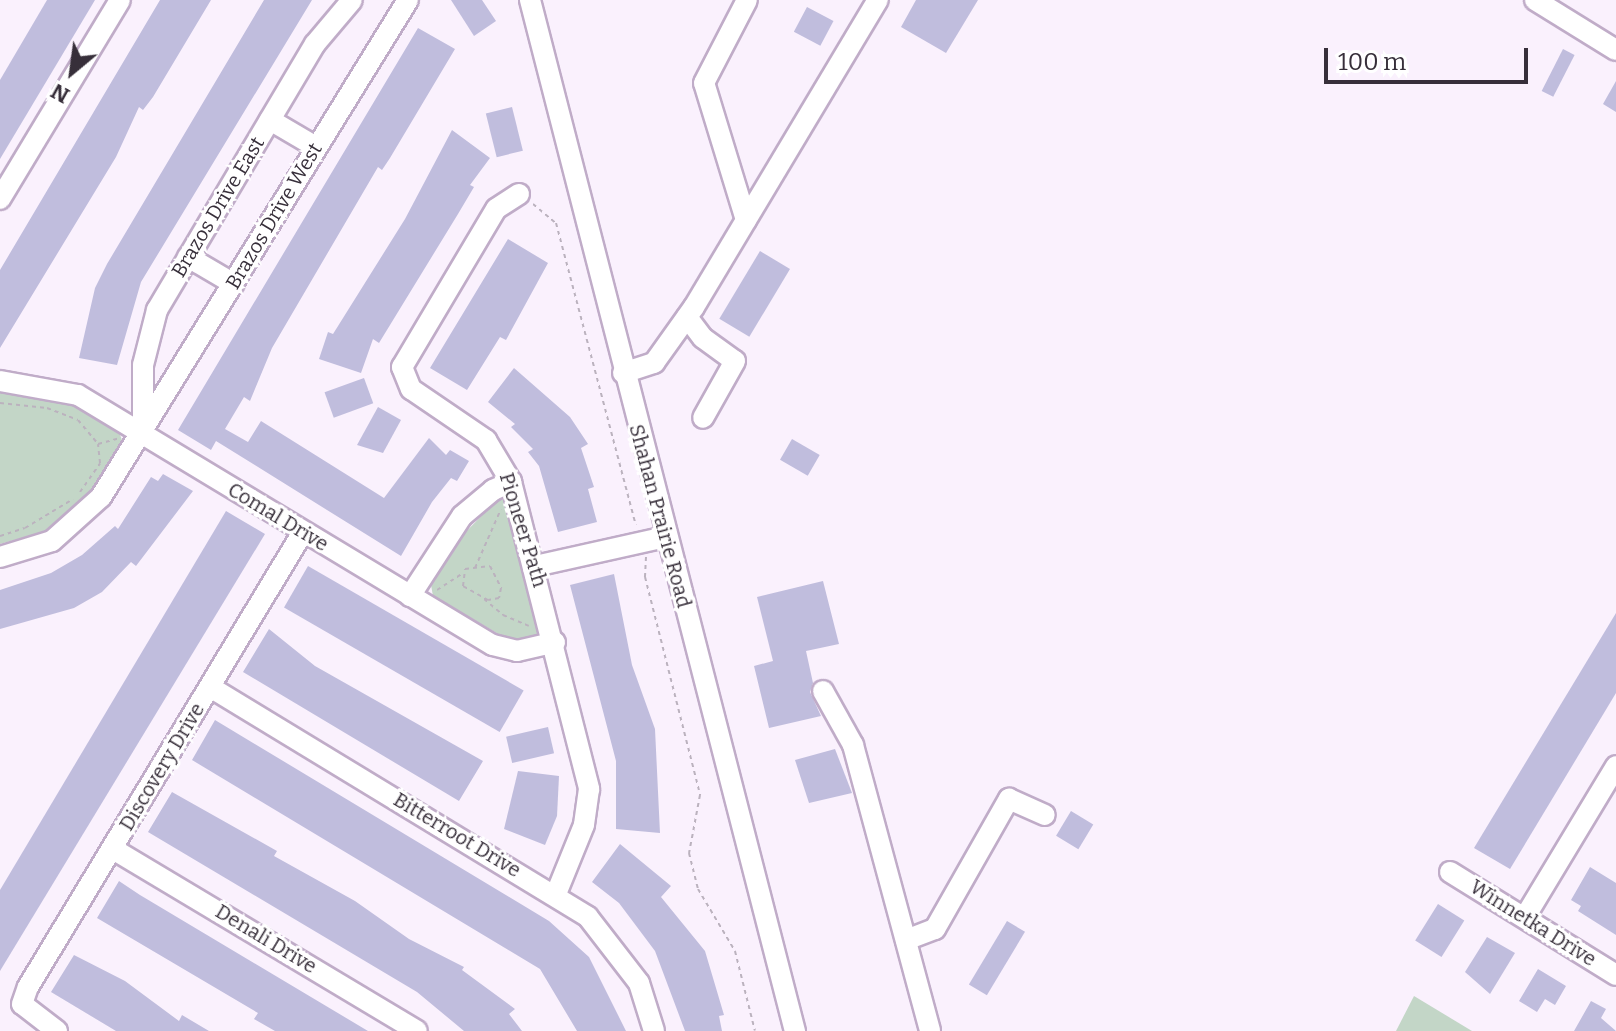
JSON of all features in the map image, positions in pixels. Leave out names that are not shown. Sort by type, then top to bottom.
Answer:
[{"type":"street","points":[[0,199],[120,0]]},
{"type":"street","name":"Brazos Drive East","points":[[143,435],[148,334],[188,257],[315,44],[352,0]]},
{"type":"street","name":"Brazos Drive West","points":[[0,557],[52,541],[77,521],[143,435],[408,0]]},
{"type":"street","name":"Shahan Prairie Road","points":[[530,0],[623,373],[795,1031]]},
{"type":"street","points":[[746,220],[704,83],[747,0]]},
{"type":"street","points":[[623,373],[654,363],[687,317],[878,0]]},
{"type":"street","points":[[1535,0],[1616,50]]},
{"type":"street","points":[[270,120],[316,147]]},
{"type":"street","name":"Pioneer Path","points":[[519,194],[496,209],[402,367],[411,389],[486,440],[535,566],[547,636],[589,789],[584,825],[556,894]]},
{"type":"street","points":[[188,257],[234,284]]},
{"type":"street","points":[[687,317],[703,338],[735,361],[703,418]]},
{"type":"street","name":"Comal Drive","points":[[0,381],[78,395],[303,532],[420,594],[506,650],[547,636]]},
{"type":"street","points":[[420,594],[462,516],[493,490],[508,491]]},
{"type":"street","name":"Discovery Drive","points":[[57,1031],[22,1004],[303,532]]},
{"type":"street","points":[[535,566],[666,537]]},
{"type":"street","name":"Bitterroot Drive","points":[[210,687],[556,894],[588,917],[624,959],[639,983],[654,1031]]},
{"type":"street","points":[[823,691],[853,745],[930,1031]]},
{"type":"street","points":[[1525,917],[1616,766]]},
{"type":"street","points":[[906,940],[935,929],[1009,799],[1045,815]]},
{"type":"street","name":"Denali Drive","points":[[113,849],[417,1031]]},
{"type":"street","name":"Winnetka Drive","points":[[1450,872],[1616,975]]},
{"type":"path","points":[[519,194],[556,223],[642,542],[645,577],[700,795],[689,853],[698,889],[735,951],[755,1031]]},
{"type":"path","points":[[0,403],[47,408],[78,420],[98,444],[100,463],[77,497],[25,528],[0,536]]},
{"type":"path","points":[[98,444],[122,437]]},
{"type":"path","points":[[475,569],[508,491]]},
{"type":"path","points":[[420,594],[475,569],[494,568],[501,588],[499,598],[483,598]]},
{"type":"path","points":[[463,574],[463,586],[503,615],[547,636]]},
{"type":"green space","points":[[0,389],[45,393],[82,407],[118,429],[123,443],[81,508],[43,532],[0,544]]},
{"type":"green space","points":[[498,499],[512,501],[540,634],[512,642],[433,596],[431,585],[452,546]]},
{"type":"green space","points":[[1414,996],[1472,1031],[1396,1031]]},
{"type":"building","points":[[47,0],[95,0],[0,159],[0,80]]},
{"type":"building","points":[[160,0],[211,0],[153,97],[143,110],[139,107],[116,157],[0,348],[0,270]]},
{"type":"building","points":[[264,0],[312,0],[141,282],[117,365],[79,358],[95,288],[107,264]]},
{"type":"building","points":[[451,0],[482,0],[496,21],[474,36]]},
{"type":"building","points":[[916,0],[978,0],[946,53],[901,27]]},
{"type":"building","points":[[807,7],[833,21],[820,46],[794,32]]},
{"type":"building","points":[[418,28],[455,49],[390,158],[382,170],[378,167],[272,348],[250,401],[244,397],[225,429],[248,442],[261,421],[384,498],[429,438],[446,455],[450,450],[469,461],[457,481],[451,478],[432,502],[401,556],[216,441],[211,450],[178,430]]},
{"type":"building","points":[[1563,49],[1575,55],[1553,97],[1542,91]]},
{"type":"building","points":[[1616,81],[1616,112],[1603,104]]},
{"type":"building","points":[[512,107],[523,151],[497,157],[486,114]]},
{"type":"building","points":[[452,130],[490,158],[470,185],[474,187],[379,343],[373,339],[361,373],[319,359],[328,332],[333,334],[405,219]]},
{"type":"building","points":[[508,239],[548,263],[506,340],[500,337],[467,390],[430,368]]},
{"type":"building","points":[[760,251],[790,269],[749,337],[719,319]]},
{"type":"building","points":[[514,368],[570,417],[588,444],[581,448],[594,487],[588,489],[597,522],[558,532],[539,466],[528,452],[533,449],[511,427],[515,424],[488,402]]},
{"type":"building","points":[[364,378],[373,403],[334,418],[325,392]]},
{"type":"building","points":[[378,407],[401,420],[383,453],[357,445]]},
{"type":"building","points":[[792,439],[820,455],[808,476],[780,460]]},
{"type":"building","points":[[163,474],[193,491],[136,566],[131,562],[102,592],[74,608],[0,629],[0,590],[51,573],[82,555],[115,526],[118,529],[151,477],[158,481]]},
{"type":"building","points":[[226,511],[265,534],[0,971],[0,890]]},
{"type":"building","points":[[308,566],[524,690],[500,732],[284,608]]},
{"type":"building","points":[[614,574],[632,665],[655,729],[660,833],[616,829],[616,761],[570,585]]},
{"type":"building","points":[[823,581],[839,644],[806,651],[813,683],[810,692],[821,716],[769,728],[754,666],[773,661],[757,597]]},
{"type":"building","points":[[1616,613],[1616,693],[1510,869],[1474,848]]},
{"type":"building","points":[[269,629],[315,666],[483,761],[459,801],[243,672]]},
{"type":"building","points":[[215,720],[549,921],[589,957],[626,1031],[577,1031],[540,969],[192,760]]},
{"type":"building","points":[[548,727],[554,753],[512,763],[506,737]]},
{"type":"building","points":[[835,749],[852,793],[809,803],[795,760]]},
{"type":"building","points":[[518,771],[559,776],[557,816],[545,845],[504,829]]},
{"type":"building","points":[[172,792],[277,851],[274,856],[355,901],[409,939],[464,967],[462,970],[515,1009],[509,1014],[522,1031],[464,1031],[417,992],[148,832]]},
{"type":"building","points":[[1071,811],[1093,824],[1078,849],[1056,836]]},
{"type":"building","points":[[620,844],[671,886],[661,897],[705,951],[724,1015],[719,1016],[722,1031],[685,1031],[655,951],[619,903],[592,882]]},
{"type":"building","points":[[1590,867],[1616,883],[1616,935],[1578,911],[1581,906],[1571,900]]},
{"type":"building","points":[[119,881],[368,1031],[275,1031],[254,1019],[258,1013],[97,918]]},
{"type":"building","points":[[1438,904],[1464,920],[1442,957],[1415,940]]},
{"type":"building","points":[[1007,921],[1025,932],[987,995],[969,984]]},
{"type":"building","points":[[1487,937],[1515,953],[1490,994],[1465,972]]},
{"type":"building","points":[[74,955],[125,981],[179,1021],[182,1015],[209,1031],[116,1031],[51,992]]},
{"type":"building","points":[[1538,969],[1566,986],[1555,1005],[1545,999],[1537,1012],[1519,1001]]},
{"type":"building","points":[[1591,1001],[1606,1009],[1601,1018],[1616,1031],[1574,1031]]}]
